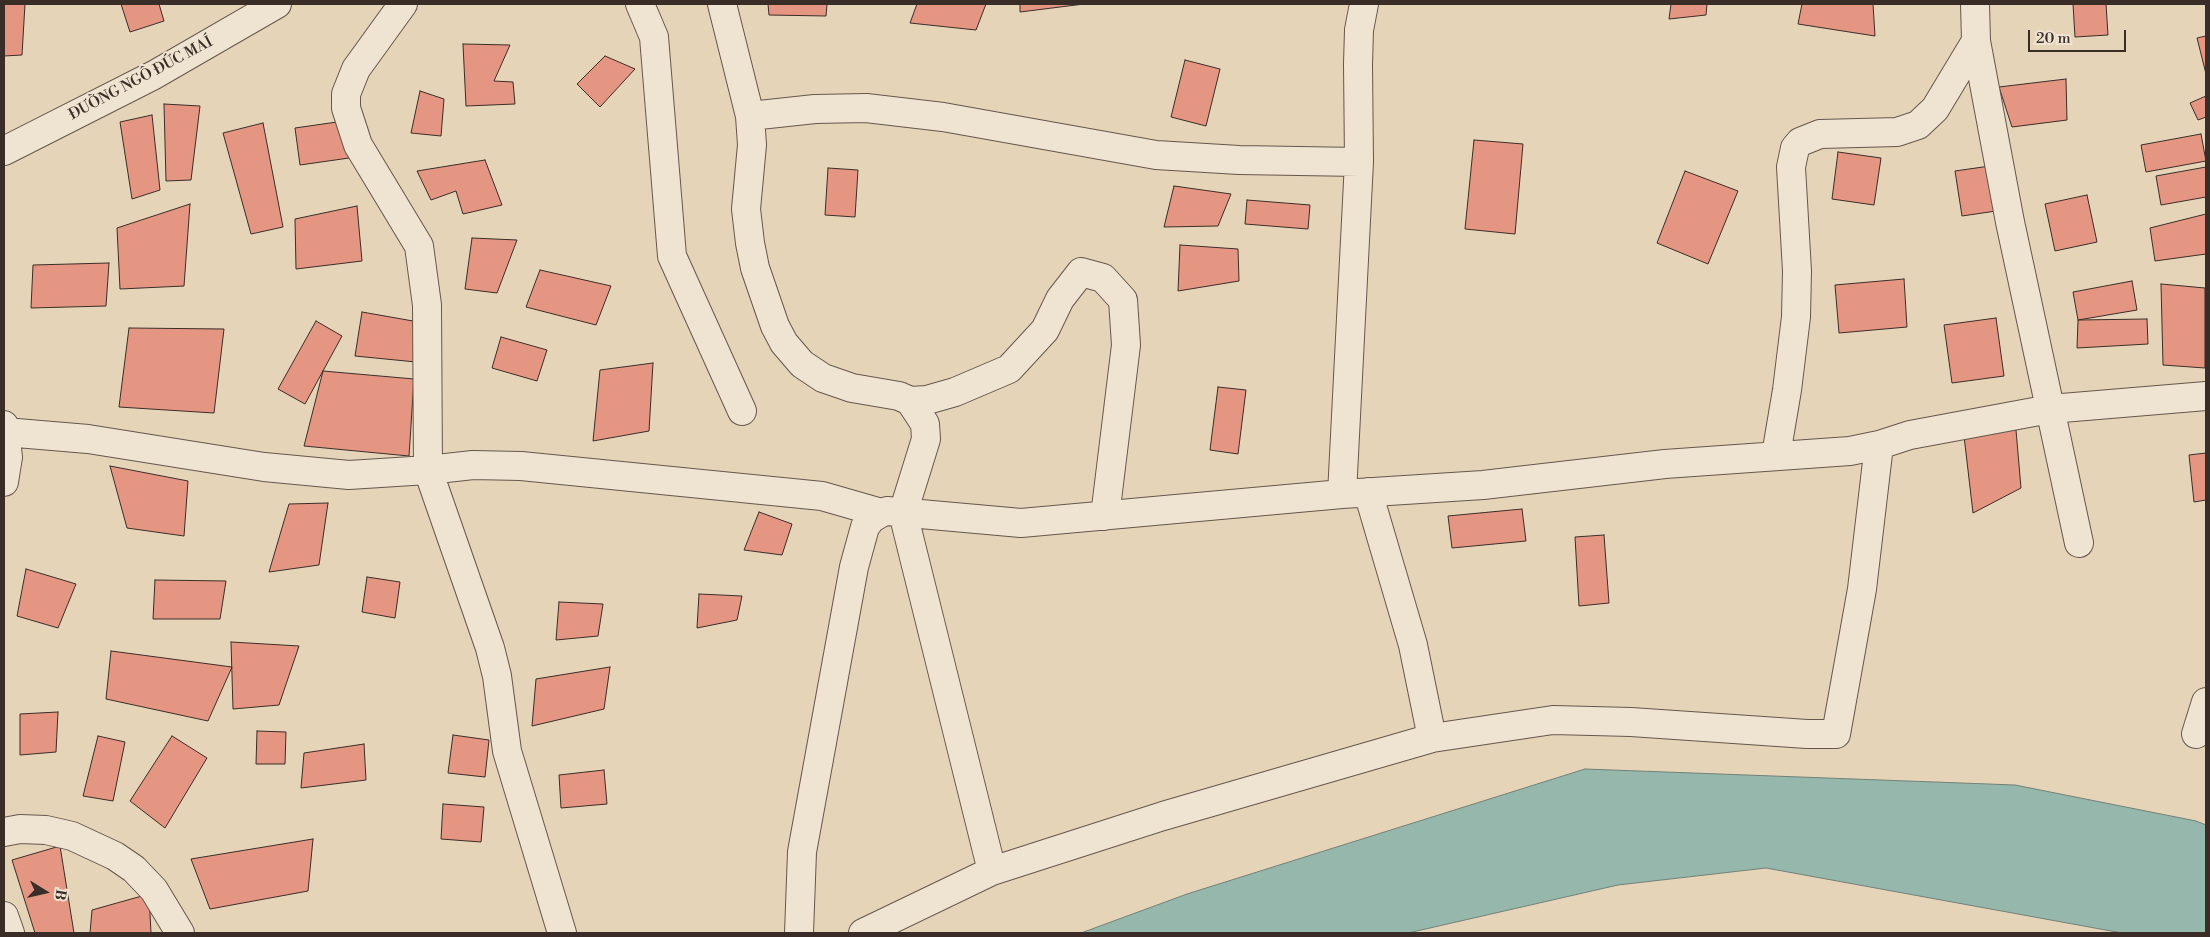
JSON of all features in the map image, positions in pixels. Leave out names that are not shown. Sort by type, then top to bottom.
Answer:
[{"type":"street","name":"ĐƯỜNG NGÔ ĐỨC MAÍ","points":[[4,151],[154,74],[277,4]]},
{"type":"street","points":[[403,4],[356,69],[346,94],[346,108],[358,145],[414,237],[420,254],[427,305],[428,470],[490,648],[498,676],[507,751],[562,933]]},
{"type":"street","points":[[640,4],[654,37],[672,256],[742,411]]},
{"type":"street","points":[[722,4],[750,116],[752,145],[746,209],[750,243],[766,303],[784,343],[802,364],[823,378],[852,388],[899,396],[910,401],[926,400],[956,392],[1009,369],[1045,330],[1060,299],[1081,272],[1103,278],[1123,300],[1126,345],[1105,516]]},
{"type":"street","points":[[1364,4],[1359,30],[1358,64],[1359,162],[1355,493],[1413,645],[1432,738]]},
{"type":"street","points":[[1975,4],[1976,41],[2010,222],[2079,543]]},
{"type":"street","points":[[1776,455],[1787,390],[1796,317],[1797,271],[1791,167],[1795,148],[1800,142],[1820,134],[1897,132],[1918,125],[1935,109],[1976,41]]},
{"type":"street","points":[[750,116],[815,109],[866,108],[944,117],[1156,155],[1239,160],[1359,162]]},
{"type":"street","points":[[4,482],[8,457],[4,429],[88,439],[264,467],[331,474],[350,475],[473,465],[521,466],[594,475],[752,488],[822,496],[892,513],[1021,524],[1355,493],[1483,485],[1665,464],[1850,451],[1879,445],[1910,435],[2050,409],[2206,396]]},
{"type":"street","points":[[910,401],[925,424],[926,440],[892,513],[992,871]]},
{"type":"street","points":[[863,933],[992,871],[1163,816],[1432,738],[1553,720],[1631,722],[1807,734],[1836,734],[1862,589],[1879,445]]},
{"type":"street","points":[[799,933],[802,852],[854,567],[865,527],[871,519],[892,513]]},
{"type":"street","points":[[2196,734],[2206,702]]},
{"type":"street","points":[[4,832],[20,829],[46,830],[72,836],[116,856],[134,869],[154,890],[180,933]]},
{"type":"street","points":[[4,916],[10,933]]},
{"type":"water","points":[[1585,769],[2015,785],[2196,821],[2206,825],[2206,933],[2122,933],[1766,868],[1618,885],[1408,933],[1081,933],[1187,894]]},
{"type":"building","points":[[4,4],[25,4],[22,55],[4,56]]},
{"type":"building","points":[[121,4],[159,4],[164,21],[130,32]]},
{"type":"building","points":[[768,4],[827,4],[826,16],[769,15]]},
{"type":"building","points":[[917,4],[986,4],[976,30],[910,23]]},
{"type":"building","points":[[1020,4],[1084,4],[1020,12]]},
{"type":"building","points":[[1671,4],[1707,4],[1706,15],[1669,19]]},
{"type":"building","points":[[1802,4],[1873,4],[1875,36],[1798,24]]},
{"type":"building","points":[[2073,4],[2106,4],[2108,35],[2075,37]]},
{"type":"building","points":[[2206,36],[2206,74],[2197,38]]},
{"type":"building","points":[[463,44],[510,45],[494,81],[513,82],[515,104],[466,106]]},
{"type":"building","points":[[605,56],[635,69],[600,107],[577,84]]},
{"type":"building","points":[[1185,60],[1220,69],[1206,126],[1171,117]]},
{"type":"building","points":[[2066,79],[2067,120],[2012,127],[1999,87]]},
{"type":"building","points":[[420,91],[444,99],[441,136],[411,133]]},
{"type":"building","points":[[2206,96],[2206,117],[2198,120],[2190,103]]},
{"type":"building","points":[[164,104],[200,106],[191,180],[166,181]]},
{"type":"building","points":[[152,115],[160,190],[132,199],[120,122]]},
{"type":"building","points":[[344,121],[349,158],[300,165],[295,128]]},
{"type":"building","points":[[263,123],[283,227],[251,234],[223,133]]},
{"type":"building","points":[[2201,134],[2206,161],[2146,172],[2141,145]]},
{"type":"building","points":[[1474,140],[1523,144],[1515,234],[1465,229]]},
{"type":"building","points":[[1838,152],[1881,158],[1874,205],[1832,199]]},
{"type":"building","points":[[485,160],[502,205],[463,214],[456,191],[431,200],[417,171]]},
{"type":"building","points":[[1990,166],[1996,211],[1962,216],[1955,171]]},
{"type":"building","points":[[2206,167],[2206,197],[2161,205],[2156,176]]},
{"type":"building","points":[[828,168],[858,170],[855,217],[825,215]]},
{"type":"building","points":[[1685,171],[1738,191],[1708,264],[1657,243]]},
{"type":"building","points":[[1174,186],[1231,194],[1218,226],[1164,227]]},
{"type":"building","points":[[2087,195],[2097,242],[2055,251],[2045,204]]},
{"type":"building","points":[[1247,200],[1310,205],[1308,229],[1245,224]]},
{"type":"building","points":[[190,204],[184,286],[120,289],[117,228]]},
{"type":"building","points":[[357,206],[362,261],[296,269],[295,219]]},
{"type":"building","points":[[2206,214],[2206,254],[2155,261],[2150,228]]},
{"type":"building","points":[[472,238],[517,240],[497,293],[465,289]]},
{"type":"building","points":[[1180,245],[1238,249],[1239,281],[1178,291]]},
{"type":"building","points":[[109,263],[106,306],[31,308],[33,265]]},
{"type":"building","points":[[540,270],[611,286],[596,325],[526,307]]},
{"type":"building","points":[[1904,279],[1907,327],[1839,333],[1835,285]]},
{"type":"building","points":[[2132,281],[2137,310],[2078,320],[2073,292]]},
{"type":"building","points":[[2161,284],[2205,288],[2205,368],[2163,365]]},
{"type":"building","points":[[362,312],[413,321],[416,362],[355,356]]},
{"type":"building","points":[[1996,318],[2004,376],[1952,383],[1944,325]]},
{"type":"building","points":[[2147,319],[2148,344],[2077,348],[2078,320]]},
{"type":"building","points":[[316,321],[342,336],[305,404],[278,389]]},
{"type":"building","points":[[129,328],[224,329],[214,413],[119,407]]},
{"type":"building","points":[[501,337],[547,350],[537,381],[492,368]]},
{"type":"building","points":[[653,363],[649,431],[593,441],[600,370]]},
{"type":"building","points":[[323,371],[414,379],[409,456],[304,446]]},
{"type":"building","points":[[1218,387],[1246,390],[1238,454],[1210,450]]},
{"type":"building","points":[[2016,430],[2021,488],[1973,513],[1964,436]]},
{"type":"building","points":[[2206,453],[2206,500],[2194,502],[2189,455]]},
{"type":"building","points":[[110,466],[188,481],[184,536],[127,528]]},
{"type":"building","points":[[328,503],[319,565],[269,572],[289,504]]},
{"type":"building","points":[[1522,509],[1526,541],[1452,548],[1448,516]]},
{"type":"building","points":[[759,512],[792,524],[782,555],[744,550]]},
{"type":"building","points":[[1604,535],[1609,603],[1579,606],[1575,537]]},
{"type":"building","points":[[26,569],[76,584],[58,628],[17,616]]},
{"type":"building","points":[[367,577],[400,582],[395,618],[362,612]]},
{"type":"building","points":[[155,580],[226,581],[220,619],[153,619]]},
{"type":"building","points":[[699,594],[742,596],[737,620],[697,628]]},
{"type":"building","points":[[559,602],[603,604],[598,636],[556,640]]},
{"type":"building","points":[[231,642],[299,646],[279,705],[233,709]]},
{"type":"building","points":[[111,651],[232,667],[208,721],[106,699]]},
{"type":"building","points":[[610,667],[604,709],[532,726],[536,679]]},
{"type":"building","points":[[58,712],[56,752],[20,755],[20,714]]},
{"type":"building","points":[[257,731],[286,732],[285,764],[256,764]]},
{"type":"building","points":[[453,735],[489,740],[485,777],[448,773]]},
{"type":"building","points":[[98,736],[125,742],[113,801],[83,796]]},
{"type":"building","points":[[172,736],[207,758],[165,828],[130,801]]},
{"type":"building","points":[[364,744],[366,780],[301,788],[304,753]]},
{"type":"building","points":[[604,770],[607,804],[561,808],[559,775]]},
{"type":"building","points":[[443,804],[484,807],[481,842],[441,839]]},
{"type":"building","points":[[313,839],[308,891],[210,909],[191,859]]},
{"type":"building","points":[[60,846],[74,933],[35,933],[12,860]]},
{"type":"building","points":[[149,894],[151,933],[90,933],[92,910]]}]
